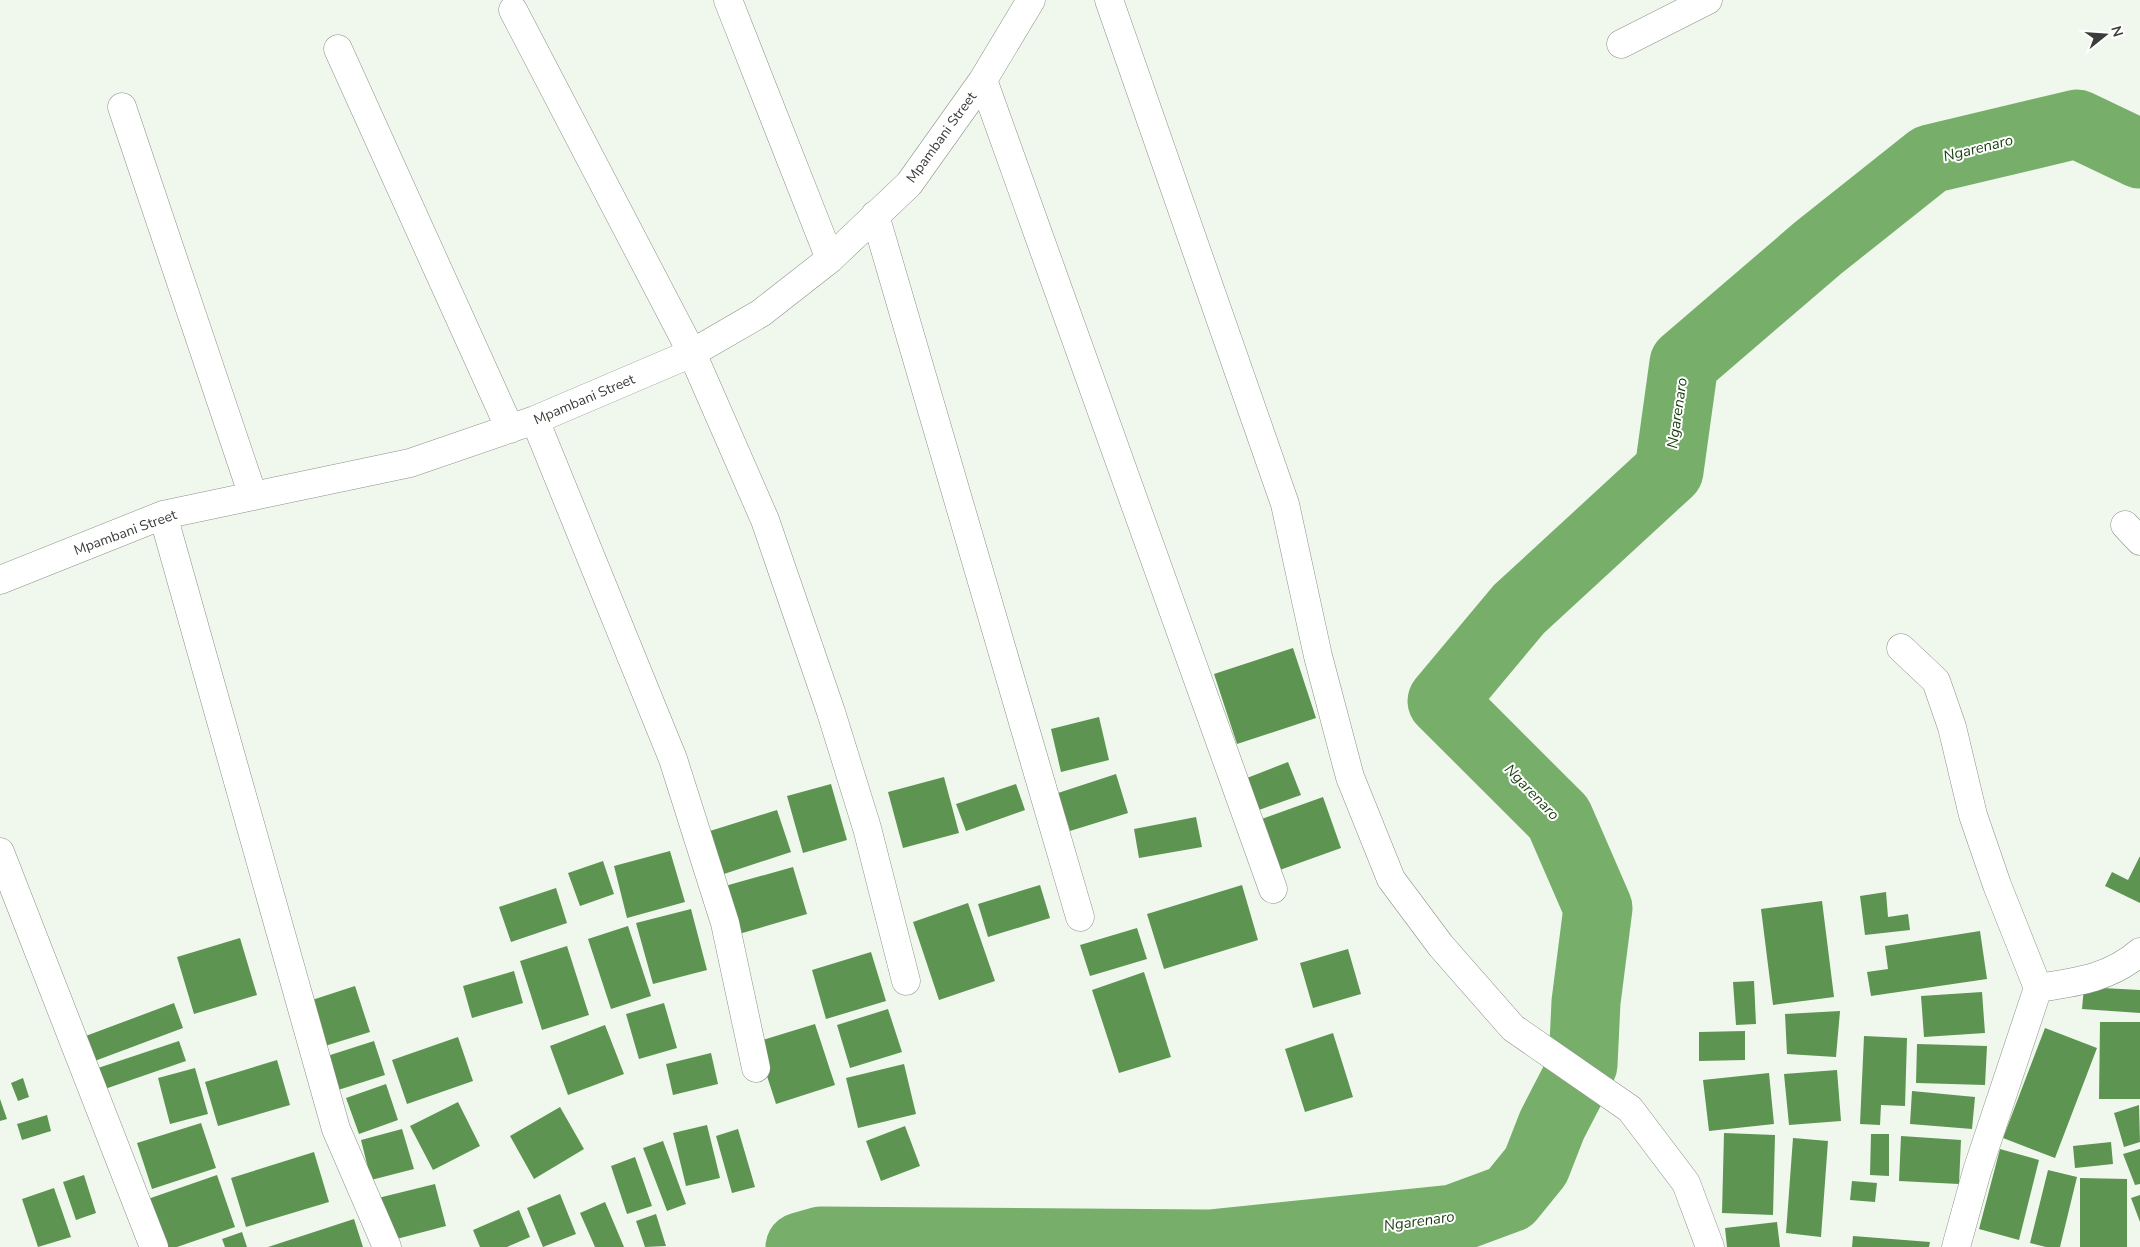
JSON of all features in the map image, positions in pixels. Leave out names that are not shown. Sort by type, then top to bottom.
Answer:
[{"type":"street","points":[[728,0],[830,259]]},
{"type":"street","name":"Mpambani Street","points":[[0,580],[163,515],[410,463],[535,420],[692,353],[761,314],[830,259],[909,184],[983,80],[1030,0]]},
{"type":"street","points":[[1110,0],[1285,504],[1318,656],[1350,777],[1390,880],[1442,946],[1513,1028],[1630,1109],[1686,1183],[1710,1247]]},
{"type":"street","points":[[1621,44],[1708,0]]},
{"type":"street","points":[[513,10],[692,353],[765,520],[831,712],[867,828],[906,981]]},
{"type":"street","points":[[338,49],[510,429]]},
{"type":"street","points":[[983,80],[1273,889]]},
{"type":"street","points":[[122,107],[253,496]]},
{"type":"street","points":[[875,215],[1080,917]]},
{"type":"street","points":[[535,420],[673,759],[725,923],[756,1068]]},
{"type":"street","points":[[163,515],[336,1129],[386,1247]]},
{"type":"street","points":[[1901,648],[1936,681],[1952,727],[1973,815],[1997,885],[2038,988],[1977,1171],[1959,1247]]},
{"type":"street","points":[[0,852],[154,1247]]},
{"type":"street","points":[[2038,988],[2075,983],[2134,962]]},
{"type":"building","points":[[1293,648],[1316,718],[1237,744],[1214,674]]},
{"type":"building","points":[[1099,717],[1109,760],[1061,772],[1051,729]]},
{"type":"building","points":[[1288,762],[1301,795],[1259,810],[1247,778]]},
{"type":"building","points":[[1116,774],[1128,813],[1070,831],[1058,793]]},
{"type":"building","points":[[944,777],[959,833],[903,848],[888,792]]},
{"type":"building","points":[[831,784],[847,840],[803,853],[787,796]]},
{"type":"building","points":[[1016,784],[1025,810],[966,831],[956,804]]},
{"type":"building","points":[[1323,797],[1341,848],[1277,871],[1259,820]]},
{"type":"building","points":[[777,810],[791,852],[724,874],[710,831]]},
{"type":"building","points":[[1196,817],[1202,847],[1139,858],[1134,829]]},
{"type":"building","points":[[670,851],[685,902],[627,918],[614,866]]},
{"type":"building","points":[[2140,856],[2140,903],[2105,886],[2112,872],[2128,880]]},
{"type":"building","points":[[603,861],[614,894],[580,906],[568,873]]},
{"type":"building","points":[[793,867],[807,914],[739,934],[725,886]]},
{"type":"building","points":[[1040,885],[1050,918],[988,937],[978,904]]},
{"type":"building","points":[[1242,885],[1258,940],[1164,969],[1147,914]]},
{"type":"building","points":[[556,888],[567,923],[511,942],[499,907]]},
{"type":"building","points":[[1886,892],[1888,917],[1908,914],[1910,930],[1865,935],[1860,896]]},
{"type":"building","points":[[1822,901],[1834,997],[1773,1005],[1761,909]]},
{"type":"building","points":[[968,903],[995,981],[939,1000],[913,922]]},
{"type":"building","points":[[691,909],[707,970],[653,984],[636,923]]},
{"type":"building","points":[[628,926],[651,996],[611,1009],[588,939]]},
{"type":"building","points":[[1137,928],[1147,959],[1090,976],[1080,945]]},
{"type":"building","points":[[1980,931],[1987,979],[1871,996],[1867,972],[1888,969],[1885,946]]},
{"type":"building","points":[[240,938],[257,995],[194,1014],[177,957]]},
{"type":"building","points":[[567,946],[589,1015],[542,1030],[520,961]]},
{"type":"building","points":[[1348,949],[1361,994],[1313,1008],[1300,963]]},
{"type":"building","points":[[871,952],[886,1001],[826,1019],[812,970]]},
{"type":"building","points":[[514,971],[523,1003],[472,1018],[463,986]]},
{"type":"building","points":[[1144,972],[1171,1057],[1119,1073],[1092,990]]},
{"type":"building","points":[[1754,981],[1756,1024],[1736,1025],[1733,982]]},
{"type":"building","points":[[355,986],[370,1032],[325,1046],[309,1001]]},
{"type":"building","points":[[2084,987],[2140,990],[2140,1013],[2082,1009]]},
{"type":"building","points":[[1982,992],[1985,1033],[1924,1037],[1921,996]]},
{"type":"building","points":[[174,1003],[183,1028],[92,1062],[83,1037]]},
{"type":"building","points":[[664,1003],[677,1048],[639,1059],[626,1014]]},
{"type":"building","points":[[888,1009],[902,1052],[850,1068],[837,1025]]},
{"type":"building","points":[[1840,1011],[1836,1057],[1787,1054],[1785,1014]]},
{"type":"building","points":[[2100,1022],[2140,1022],[2140,1099],[2099,1099]]},
{"type":"building","points":[[815,1024],[835,1085],[776,1104],[756,1042]]},
{"type":"building","points":[[605,1025],[624,1074],[568,1095],[550,1046]]},
{"type":"building","points":[[2045,1028],[2097,1048],[2055,1158],[2003,1138]]},
{"type":"building","points":[[1745,1031],[1745,1060],[1699,1061],[1699,1032]]},
{"type":"building","points":[[1333,1033],[1353,1097],[1305,1112],[1285,1049]]},
{"type":"building","points":[[1864,1036],[1907,1038],[1905,1106],[1881,1105],[1880,1125],[1860,1124]]},
{"type":"building","points":[[458,1037],[473,1081],[407,1104],[392,1060]]},
{"type":"building","points":[[179,1041],[186,1061],[102,1090],[95,1069]]},
{"type":"building","points":[[374,1041],[385,1075],[335,1091],[324,1057]]},
{"type":"building","points":[[1917,1044],[1987,1046],[1985,1085],[1916,1083]]},
{"type":"building","points":[[711,1053],[718,1084],[673,1095],[666,1064]]},
{"type":"building","points":[[277,1060],[290,1105],[218,1126],[205,1082]]},
{"type":"building","points":[[904,1064],[916,1114],[858,1128],[846,1078]]},
{"type":"building","points":[[195,1068],[208,1114],[170,1124],[158,1078]]},
{"type":"building","points":[[1837,1070],[1841,1121],[1789,1125],[1784,1074]]},
{"type":"building","points":[[1769,1073],[1774,1124],[1709,1131],[1703,1080]]},
{"type":"building","points":[[23,1078],[29,1097],[18,1101],[11,1083]]},
{"type":"building","points":[[386,1084],[398,1120],[359,1134],[346,1098]]},
{"type":"building","points":[[1912,1091],[1975,1097],[1972,1129],[1910,1124]]},
{"type":"building","points":[[0,1099],[7,1119],[0,1121]]},
{"type":"building","points":[[458,1102],[480,1146],[433,1170],[410,1126]]},
{"type":"building","points":[[2139,1105],[2140,1142],[2124,1147],[2114,1113]]},
{"type":"building","points":[[560,1107],[584,1149],[534,1179],[510,1136]]},
{"type":"building","points":[[47,1115],[51,1131],[22,1140],[17,1124]]},
{"type":"building","points":[[201,1123],[216,1168],[152,1189],[137,1143]]},
{"type":"building","points":[[707,1125],[720,1178],[686,1186],[673,1133]]},
{"type":"building","points":[[905,1126],[920,1166],[881,1181],[866,1141]]},
{"type":"building","points":[[402,1129],[414,1169],[371,1180],[361,1140]]},
{"type":"building","points":[[738,1129],[755,1187],[732,1193],[716,1136]]},
{"type":"building","points":[[1724,1133],[1775,1135],[1773,1215],[1722,1213]]},
{"type":"building","points":[[1871,1134],[1889,1134],[1889,1176],[1870,1175]]},
{"type":"building","points":[[1901,1136],[1961,1140],[1959,1184],[1899,1181]]},
{"type":"building","points":[[1793,1138],[1828,1141],[1821,1237],[1786,1233]]},
{"type":"building","points":[[663,1141],[686,1204],[667,1211],[643,1148]]},
{"type":"building","points":[[2111,1142],[2113,1164],[2075,1168],[2073,1146]]},
{"type":"building","points":[[2000,1149],[2039,1160],[2019,1240],[1979,1229]]},
{"type":"building","points":[[2140,1149],[2140,1184],[2135,1185],[2123,1154]]},
{"type":"building","points":[[314,1152],[329,1202],[246,1227],[231,1178]]},
{"type":"building","points":[[635,1157],[652,1206],[627,1214],[611,1166]]},
{"type":"building","points":[[2048,1170],[2077,1177],[2060,1247],[2046,1247],[2030,1243]]},
{"type":"building","points":[[84,1175],[96,1213],[76,1220],[63,1182]]},
{"type":"building","points":[[217,1175],[235,1227],[177,1247],[161,1247],[145,1200]]},
{"type":"building","points":[[2080,1178],[2127,1179],[2127,1247],[2080,1247]]},
{"type":"building","points":[[1852,1181],[1877,1183],[1875,1202],[1850,1200]]},
{"type":"building","points":[[435,1184],[446,1226],[389,1241],[378,1198]]},
{"type":"building","points":[[54,1188],[71,1237],[38,1247],[22,1199]]},
{"type":"building","points":[[560,1194],[576,1234],[543,1247],[527,1208]]},
{"type":"building","points":[[2140,1195],[2140,1222],[2131,1198]]},
{"type":"building","points":[[605,1202],[624,1247],[595,1247],[580,1213]]},
{"type":"building","points":[[519,1210],[530,1237],[507,1247],[480,1247],[473,1230]]},
{"type":"building","points":[[656,1214],[666,1246],[645,1247],[636,1221]]},
{"type":"building","points":[[354,1219],[363,1247],[268,1247]]},
{"type":"building","points":[[1777,1222],[1780,1247],[1727,1247],[1725,1228]]},
{"type":"building","points":[[242,1232],[247,1247],[225,1247],[222,1239]]},
{"type":"building","points":[[1853,1236],[1930,1242],[1929,1247],[1852,1247]]},
{"type":"waterway","name":"Ngarenaro","points":[[800,1247],[821,1241],[1210,1244],[1453,1219],[1510,1198],[1536,1166],[1552,1125],[1583,1065],[1586,1002],[1598,908],[1559,818],[1442,701],[1519,609],[1669,471],[1684,363],[1818,248],[1930,159],[2077,124],[2140,154]]}]
